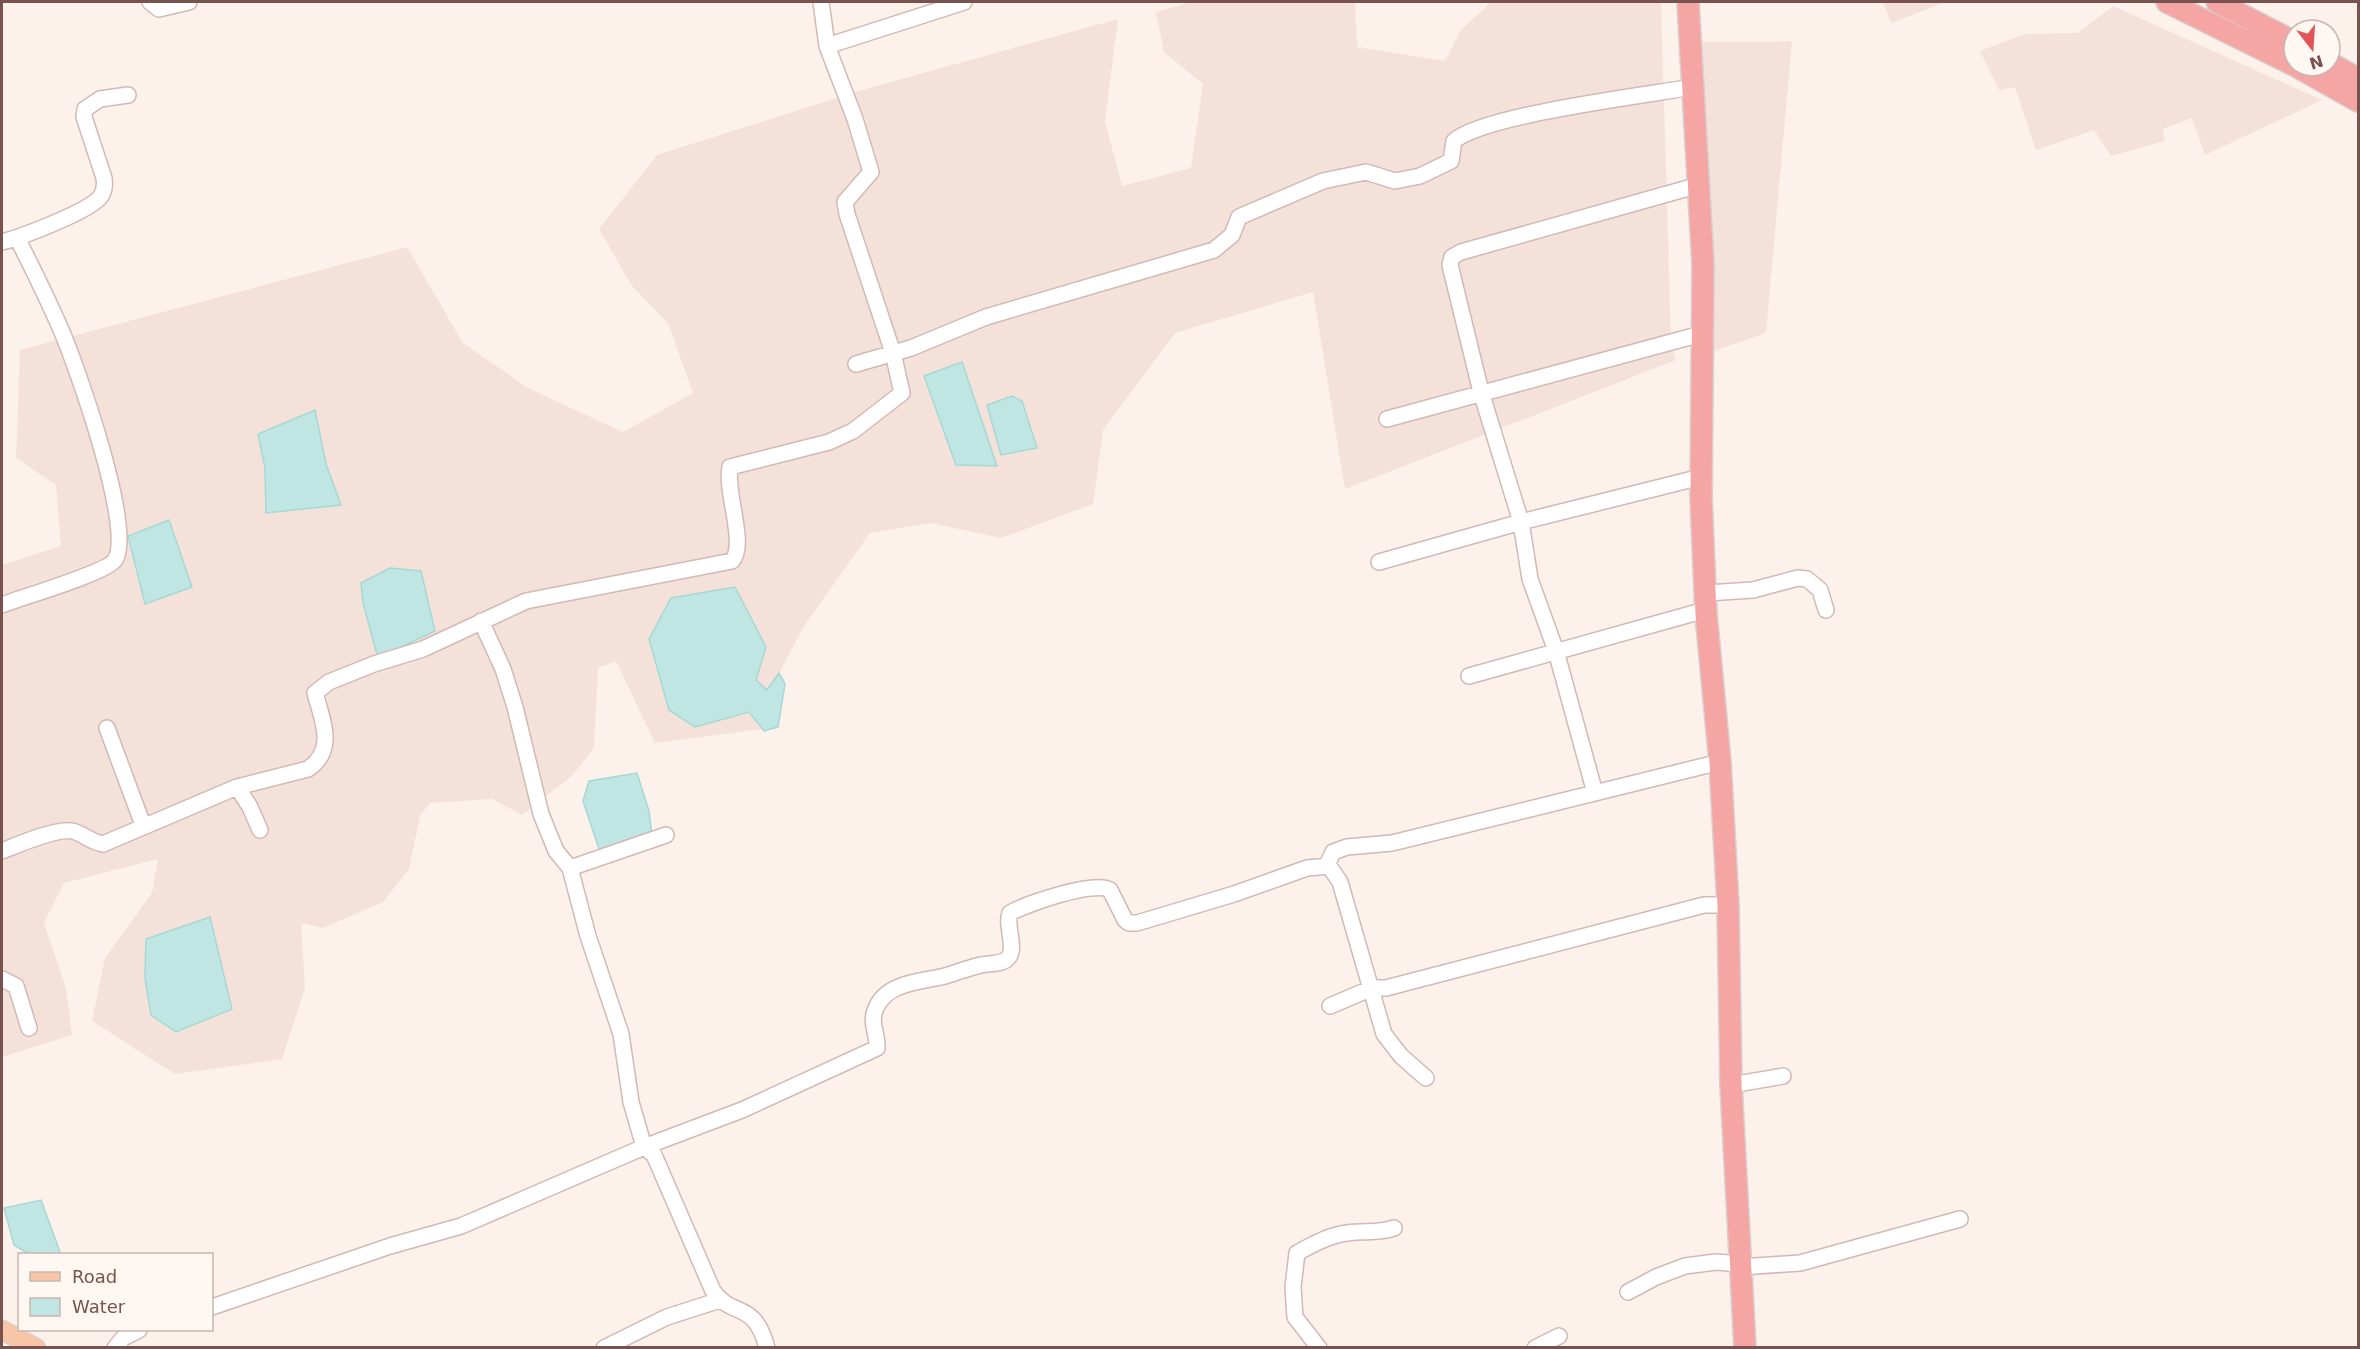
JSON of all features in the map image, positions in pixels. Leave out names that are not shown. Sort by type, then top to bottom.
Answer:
[{"type":"highway","points":[[1688,2],[1703,265],[1701,477],[1707,604],[1720,762],[1728,905],[1731,1085],[1745,1347]]},
{"type":"highway","points":[[2167,2],[2282,59]]},
{"type":"highway","points":[[2217,2],[2282,36]]},
{"type":"highway","points":[[2342,70],[2358,79]]},
{"type":"highway","points":[[2318,78],[2358,100]]},
{"type":"main road","points":[[2,1330],[36,1347]]},
{"type":"street","points":[[150,2],[159,9],[189,2]]},
{"type":"street","points":[[2,851],[60,831],[71,831],[90,841],[103,844],[143,825],[237,787],[308,769],[322,758],[325,741],[315,693],[329,682],[374,664],[423,649],[526,601],[732,561],[738,554],[739,544],[728,478],[730,466],[829,442],[853,431],[878,414],[902,393],[893,353],[845,202],[871,172],[855,118],[827,46],[821,2]]},
{"type":"street","points":[[827,46],[964,2]]},
{"type":"street","points":[[856,364],[893,353],[986,317],[1214,250],[1232,235],[1239,217],[1323,181],[1366,172],[1395,181],[1420,176],[1450,161],[1454,141],[1468,132],[1529,115],[1693,87]]},
{"type":"street","points":[[2,242],[17,238],[79,210],[102,196],[105,189],[104,178],[84,117],[85,109],[100,99],[128,95]]},
{"type":"street","points":[[1595,793],[1556,651],[1530,579],[1521,522],[1481,392],[1450,265],[1452,257],[1461,252],[1699,185]]},
{"type":"street","points":[[2,605],[90,575],[110,565],[116,558],[120,546],[116,504],[95,427],[63,335],[17,238]]},
{"type":"street","points":[[1387,419],[1701,334]]},
{"type":"street","points":[[1379,562],[1521,522],[1701,477]]},
{"type":"street","points":[[1469,676],[1698,612],[1707,604],[1798,578],[1807,579],[1820,590],[1826,610]]},
{"type":"street","points":[[481,621],[503,669],[515,707],[541,814],[556,851],[570,868],[588,936],[621,1034],[631,1102],[644,1147],[654,1155],[707,1280],[720,1300],[748,1314],[759,1323],[767,1347]]},
{"type":"street","points":[[107,728],[143,825]]},
{"type":"street","points":[[1327,865],[1333,852],[1347,847],[1392,843],[1720,762]]},
{"type":"street","points":[[237,787],[250,807],[260,830]]},
{"type":"street","points":[[570,868],[666,835]]},
{"type":"street","points":[[213,1307],[390,1246],[461,1226],[644,1147],[742,1110],[877,1048],[878,1037],[872,1023],[876,1007],[889,991],[903,985],[1008,958],[1011,952],[1008,918],[1010,913],[1064,894],[1105,887],[1110,890],[1125,920],[1137,923],[1234,894],[1307,868],[1327,865],[1332,868],[1340,882],[1384,1034],[1401,1056],[1426,1078]]},
{"type":"street","points":[[1330,1006],[1372,988],[1386,988],[1704,905],[1728,905]]},
{"type":"street","points":[[2,979],[16,986],[29,1028]]},
{"type":"street","points":[[1731,1085],[1783,1076]]},
{"type":"street","points":[[1628,1292],[1656,1277],[1685,1266],[1716,1262],[1741,1267],[1800,1263],[1960,1219]]},
{"type":"street","points":[[1319,1347],[1295,1317],[1293,1287],[1297,1253],[1343,1233],[1366,1230],[1378,1234],[1394,1228]]},
{"type":"street","points":[[604,1347],[667,1317],[720,1300]]},
{"type":"street","points":[[115,1347],[123,1338],[135,1331]]},
{"type":"street","points":[[1535,1347],[1559,1336]]},
{"type":"shaded area","points":[[1191,2],[1355,2],[1357,47],[1445,61],[1461,30],[1491,2],[1661,2],[1671,342],[1676,360],[1345,489],[1313,292],[1175,333],[1103,430],[1093,504],[1001,538],[931,523],[870,533],[804,626],[779,673],[778,727],[655,743],[616,661],[598,668],[594,748],[572,776],[522,815],[492,799],[430,803],[420,816],[409,869],[383,902],[323,928],[301,923],[305,988],[282,1059],[175,1074],[92,1021],[105,958],[152,893],[158,859],[64,883],[44,923],[66,988],[72,1035],[2,1057],[2,565],[61,546],[56,485],[16,458],[20,350],[407,247],[463,343],[528,388],[623,432],[693,393],[668,323],[632,286],[599,229],[657,155],[862,90],[1118,19],[1105,121],[1122,186],[1191,168],[1203,84],[1164,52],[1156,12]]},
{"type":"shaded area","points":[[1883,2],[1946,2],[1891,23]]},
{"type":"shaded area","points":[[2113,6],[2322,100],[2205,155],[2192,118],[2163,129],[2165,141],[2111,156],[2094,130],[2036,150],[2015,87],[1999,90],[1980,51],[2025,34],[2078,33]]},
{"type":"shaded area","points":[[1792,41],[1766,333],[1708,353],[1699,42]]},
{"type":"water","points":[[962,362],[997,466],[956,465],[924,376]]},
{"type":"water","points":[[1012,396],[1022,401],[1037,448],[1001,455],[987,405]]},
{"type":"water","points":[[315,410],[326,464],[341,505],[266,513],[265,468],[258,434]]},
{"type":"water","points":[[169,520],[192,587],[145,604],[128,536]]},
{"type":"water","points":[[390,568],[421,571],[435,631],[378,658],[363,603],[361,583]]},
{"type":"water","points":[[735,587],[766,647],[756,680],[767,690],[779,673],[785,684],[778,727],[764,731],[749,712],[695,727],[669,710],[649,639],[671,598]]},
{"type":"water","points":[[637,773],[649,811],[652,835],[600,852],[583,801],[589,781]]},
{"type":"water","points":[[210,917],[232,1009],[176,1032],[151,1015],[145,978],[146,939]]},
{"type":"water","points":[[41,1200],[60,1252],[27,1253],[14,1245],[4,1208]]}]
